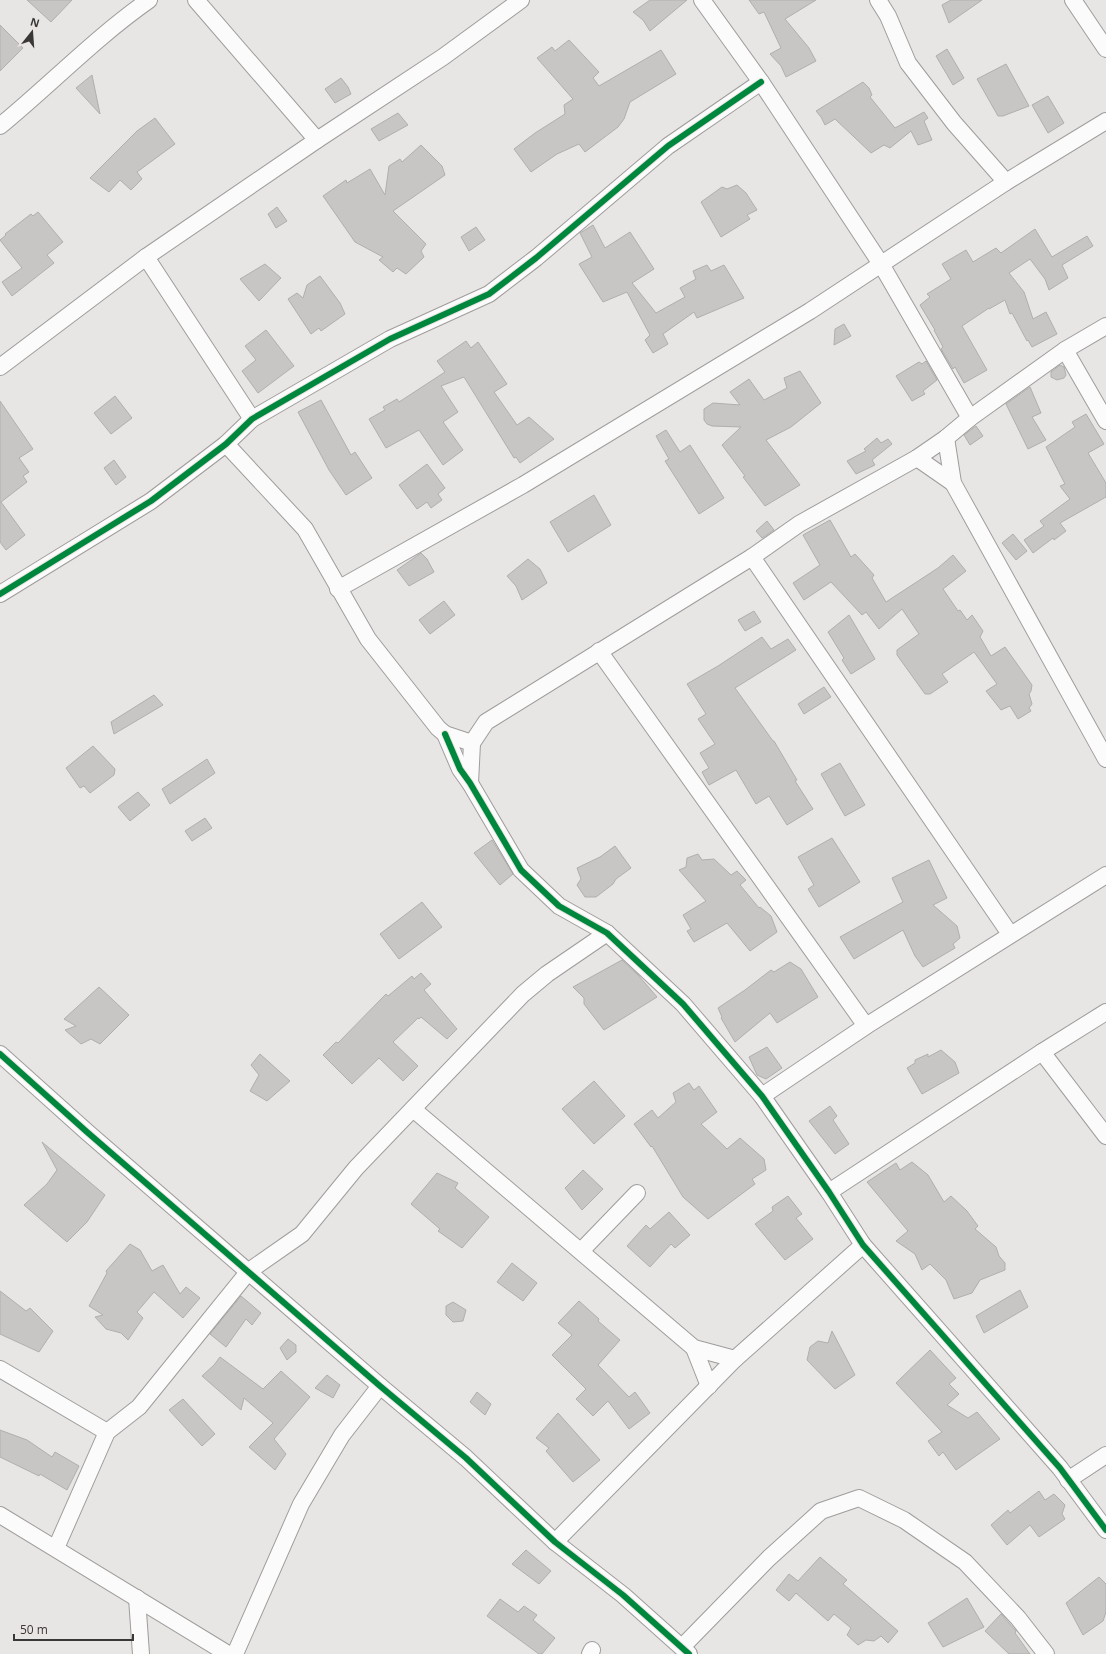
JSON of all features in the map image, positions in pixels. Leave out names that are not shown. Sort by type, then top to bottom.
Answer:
[{"type":"street","points":[[0,126],[35,98],[125,17],[149,0]]},
{"type":"street","points":[[196,0],[316,140]]},
{"type":"street","points":[[0,366],[146,257],[316,140],[443,57],[521,0]]},
{"type":"street","points":[[702,0],[761,82],[881,264],[970,418]]},
{"type":"street","points":[[878,0],[888,16],[908,63],[954,123],[1006,182]]},
{"type":"street","points":[[1073,0],[1106,49]]},
{"type":"street","points":[[0,594],[151,501],[226,444],[252,419],[390,339],[489,294],[536,258],[668,146],[761,82]]},
{"type":"street","points":[[338,589],[523,485],[810,311],[1006,182],[1106,121]]},
{"type":"street","points":[[146,257],[252,419]]},
{"type":"street","points":[[470,783],[472,742],[486,722],[752,557],[799,524],[917,458],[1065,350],[1106,326]]},
{"type":"street","points":[[1065,350],[1106,421]]},
{"type":"street","points":[[946,438],[953,483],[1106,759]]},
{"type":"street","points":[[226,444],[305,529],[368,639],[438,728],[445,734],[472,742]]},
{"type":"street","points":[[917,458],[953,483]]},
{"type":"street","points":[[752,557],[1010,934]]},
{"type":"street","points":[[599,652],[866,1026]]},
{"type":"street","points":[[445,734],[460,769],[470,783],[521,870],[559,906],[607,933],[683,1004],[762,1096],[829,1192],[863,1245],[1055,1462],[1106,1530]]},
{"type":"street","points":[[762,1096],[866,1026],[1106,875]]},
{"type":"street","points":[[56,1548],[107,1432],[139,1407],[249,1272],[302,1234],[356,1168],[495,1021],[523,994],[547,974],[607,933]]},
{"type":"street","points":[[829,1192],[1042,1052],[1106,1012]]},
{"type":"street","points":[[1042,1052],[1106,1136]]},
{"type":"street","points":[[0,1054],[87,1132],[380,1386],[466,1458],[556,1542],[623,1595],[686,1651],[769,1558],[821,1511],[858,1498],[904,1520],[965,1562],[1018,1618],[1046,1654]]},
{"type":"street","points":[[413,1108],[694,1348],[736,1359]]},
{"type":"street","points":[[581,1252],[637,1193]]},
{"type":"street","points":[[556,1542],[736,1359],[863,1245]]},
{"type":"street","points":[[694,1348],[709,1386]]},
{"type":"street","points":[[0,1369],[107,1432]]},
{"type":"street","points":[[235,1654],[300,1504],[342,1435],[380,1386]]},
{"type":"street","points":[[1068,1480],[1106,1455]]},
{"type":"street","points":[[0,1515],[228,1654]]},
{"type":"street","points":[[137,1598],[141,1654]]},
{"type":"building","points":[[27,0],[72,0],[51,22]]},
{"type":"building","points":[[650,0],[687,0],[650,31],[643,20],[633,12]]},
{"type":"building","points":[[749,0],[816,0],[785,19],[809,48],[816,61],[786,77],[781,66],[770,54],[781,48],[764,12],[759,14]]},
{"type":"building","points":[[951,0],[982,0],[949,23],[942,5]]},
{"type":"building","points":[[0,25],[23,48],[0,71]]},
{"type":"building","points":[[569,40],[599,72],[593,78],[599,86],[661,50],[676,74],[630,102],[624,119],[618,127],[585,152],[579,144],[557,154],[531,172],[514,149],[535,133],[565,114],[564,105],[573,99],[537,58],[552,47],[555,51]]},
{"type":"building","points":[[947,49],[964,78],[953,85],[936,56]]},
{"type":"building","points":[[1006,64],[1029,106],[1003,116],[998,116],[977,79]]},
{"type":"building","points":[[92,75],[100,114],[76,88]]},
{"type":"building","points":[[341,78],[351,94],[335,103],[325,89]]},
{"type":"building","points":[[863,82],[869,88],[872,95],[870,97],[895,128],[924,112],[928,118],[924,121],[932,140],[918,145],[911,131],[890,148],[884,145],[871,153],[835,119],[825,125],[816,111]]},
{"type":"building","points":[[1048,96],[1064,123],[1048,133],[1032,105]]},
{"type":"building","points":[[398,113],[408,125],[379,141],[371,129]]},
{"type":"building","points":[[155,118],[175,144],[137,172],[142,179],[131,190],[120,180],[109,192],[90,178],[137,131]]},
{"type":"building","points":[[421,145],[442,166],[445,175],[393,211],[426,244],[421,251],[424,257],[406,274],[397,268],[393,272],[379,260],[383,257],[355,242],[323,196],[346,180],[347,183],[370,169],[385,195],[389,166],[400,159],[402,162]]},
{"type":"building","points":[[737,185],[746,193],[757,210],[747,215],[750,219],[721,237],[701,202],[722,187],[727,189]]},
{"type":"building","points":[[277,207],[287,221],[276,228],[268,214]]},
{"type":"building","points":[[38,212],[63,242],[47,255],[54,263],[12,296],[2,282],[22,268],[0,240],[6,235],[5,234],[31,214],[33,216]]},
{"type":"building","points":[[593,225],[605,248],[630,232],[654,269],[632,283],[656,313],[685,297],[680,288],[696,279],[693,271],[707,265],[711,271],[724,265],[744,298],[697,318],[694,312],[663,334],[668,344],[653,353],[645,340],[650,335],[627,292],[603,302],[579,264],[592,257],[580,233]]},
{"type":"building","points":[[476,227],[485,240],[469,251],[461,237]]},
{"type":"building","points":[[1035,229],[1052,257],[1087,236],[1093,246],[1062,265],[1068,278],[1049,290],[1045,279],[1030,259],[1009,273],[1024,292],[1033,319],[1046,312],[1057,334],[1032,347],[1028,340],[1027,341],[1012,313],[1010,314],[1005,300],[989,308],[962,326],[987,370],[964,383],[955,367],[953,369],[941,349],[943,347],[935,330],[920,305],[930,297],[927,294],[951,279],[942,264],[966,250],[973,262],[996,248],[1001,253]]},
{"type":"building","points":[[265,264],[281,278],[259,301],[240,279]]},
{"type":"building","points":[[320,276],[340,303],[345,314],[321,331],[319,328],[311,334],[288,299],[297,293],[303,298],[307,285]]},
{"type":"building","points":[[844,324],[851,336],[834,345],[835,329]]},
{"type":"building","points":[[266,330],[294,366],[258,393],[242,371],[256,360],[245,346]]},
{"type":"building","points":[[466,341],[471,348],[478,342],[507,384],[494,392],[517,425],[529,417],[554,439],[520,463],[516,457],[514,458],[464,377],[441,386],[458,412],[443,422],[463,450],[443,465],[419,430],[386,448],[369,419],[385,410],[383,407],[397,399],[399,402],[445,372],[437,361]]},
{"type":"building","points":[[926,361],[937,380],[923,391],[925,394],[912,401],[896,376],[919,362],[922,364]]},
{"type":"building","points":[[1060,365],[1064,367],[1066,375],[1064,378],[1057,380],[1051,377],[1051,372]]},
{"type":"building","points":[[800,371],[821,403],[791,427],[766,440],[800,485],[765,506],[743,477],[745,476],[722,445],[741,427],[712,426],[707,424],[704,420],[704,409],[713,403],[740,405],[730,392],[749,379],[764,400],[787,388],[784,378]]},
{"type":"building","points":[[1030,387],[1041,413],[1032,417],[1046,440],[1028,449],[1006,404]]},
{"type":"building","points":[[115,396],[132,418],[111,434],[94,413]]},
{"type":"building","points":[[321,400],[351,455],[355,452],[372,478],[346,495],[329,470],[298,412]]},
{"type":"building","points":[[0,401],[33,449],[19,458],[29,472],[23,476],[27,482],[1,502],[25,535],[6,550],[0,542]]},
{"type":"building","points":[[1086,414],[1104,444],[1088,453],[1106,483],[1106,497],[1060,523],[1066,531],[1054,540],[1053,538],[1033,553],[1024,540],[1044,526],[1040,521],[1070,499],[1060,486],[1065,484],[1046,447],[1075,427],[1072,422]]},
{"type":"building","points":[[976,426],[983,436],[970,445],[964,435]]},
{"type":"building","points":[[666,430],[680,452],[690,445],[724,498],[699,514],[665,461],[669,459],[656,436]]},
{"type":"building","points":[[877,438],[881,443],[888,439],[892,444],[872,460],[875,465],[856,474],[847,461],[866,451],[864,449]]},
{"type":"building","points":[[114,460],[126,477],[116,485],[104,468]]},
{"type":"building","points":[[427,464],[445,488],[438,494],[442,500],[431,508],[427,502],[417,509],[399,485]]},
{"type":"building","points":[[594,495],[611,525],[568,552],[550,522]]},
{"type":"building","points":[[830,520],[851,557],[855,554],[874,575],[872,578],[886,602],[938,568],[953,555],[966,571],[943,589],[958,611],[960,610],[967,620],[972,615],[983,631],[980,637],[991,656],[1005,647],[1032,685],[1029,694],[1032,704],[1029,708],[1031,711],[1018,719],[1010,706],[1001,710],[986,691],[997,684],[974,652],[942,674],[948,682],[930,694],[925,694],[897,655],[897,650],[919,634],[902,609],[879,629],[866,612],[862,615],[831,582],[804,600],[793,583],[820,565],[803,535]]},
{"type":"building","points":[[767,521],[774,530],[762,538],[756,531]]},
{"type":"building","points":[[1013,534],[1027,551],[1016,560],[1002,543]]},
{"type":"building","points":[[421,553],[427,559],[434,572],[409,586],[397,570]]},
{"type":"building","points":[[528,559],[540,569],[547,583],[522,600],[516,586],[507,576]]},
{"type":"building","points":[[444,601],[455,615],[430,634],[419,620]]},
{"type":"building","points":[[754,611],[761,622],[745,631],[738,620]]},
{"type":"building","points":[[849,615],[875,659],[851,674],[842,660],[844,658],[828,632]]},
{"type":"building","points":[[762,637],[771,649],[788,639],[796,650],[735,688],[774,741],[797,780],[795,781],[813,809],[787,825],[769,796],[756,804],[736,770],[709,785],[702,772],[709,768],[700,753],[715,744],[698,719],[706,714],[687,684],[718,666]]},
{"type":"building","points":[[824,687],[831,697],[804,714],[798,704]]},
{"type":"building","points":[[154,695],[163,705],[114,734],[111,722]]},
{"type":"building","points":[[93,746],[115,769],[114,775],[90,793],[84,786],[80,788],[66,768]]},
{"type":"building","points":[[207,759],[215,773],[170,804],[162,789]]},
{"type":"building","points":[[840,763],[865,805],[845,816],[821,774]]},
{"type":"building","points":[[138,792],[150,805],[130,821],[118,807]]},
{"type":"building","points":[[205,818],[212,828],[192,841],[185,831]]},
{"type":"building","points":[[832,838],[860,882],[819,907],[808,889],[814,885],[798,857]]},
{"type":"building","points":[[492,840],[513,874],[500,885],[474,853]]},
{"type":"building","points":[[615,846],[631,868],[596,897],[585,897],[577,885],[581,879],[577,868],[600,857]]},
{"type":"building","points":[[698,854],[702,860],[714,859],[731,875],[737,871],[746,880],[740,885],[759,908],[760,907],[771,916],[777,932],[750,951],[727,923],[694,942],[687,931],[691,929],[683,915],[706,901],[679,870],[686,867],[687,858]]},
{"type":"building","points":[[929,860],[947,898],[933,905],[957,926],[960,938],[953,944],[955,948],[923,967],[915,956],[903,930],[854,959],[840,937],[903,902],[892,878]]},
{"type":"building","points":[[422,902],[442,927],[399,959],[380,934]]},
{"type":"building","points":[[622,960],[638,975],[657,997],[604,1030],[584,1004],[584,998],[573,987]]},
{"type":"building","points":[[790,962],[801,969],[818,997],[777,1023],[770,1013],[735,1042],[721,1018],[722,1017],[718,1008],[771,970],[774,972]]},
{"type":"building","points":[[421,973],[431,984],[424,990],[457,1029],[447,1039],[421,1017],[419,1019],[418,1018],[393,1042],[418,1066],[403,1081],[379,1058],[352,1084],[323,1055],[336,1042],[338,1043],[386,994],[388,996],[412,976],[414,979]]},
{"type":"building","points":[[99,987],[129,1015],[100,1044],[91,1039],[81,1044],[65,1030],[76,1026],[64,1019]]},
{"type":"building","points":[[767,1047],[782,1068],[766,1079],[757,1075],[749,1057]]},
{"type":"building","points":[[941,1050],[955,1062],[959,1073],[922,1094],[907,1068],[915,1063],[915,1060],[928,1054],[928,1057]]},
{"type":"building","points":[[260,1054],[290,1081],[267,1101],[250,1091],[259,1075],[251,1065]]},
{"type":"building","points":[[594,1081],[625,1116],[594,1144],[562,1109]]},
{"type":"building","points":[[689,1083],[694,1090],[699,1086],[717,1112],[701,1124],[727,1149],[740,1138],[764,1159],[766,1170],[752,1179],[755,1184],[708,1219],[683,1197],[652,1146],[651,1147],[634,1124],[652,1110],[658,1118],[676,1102],[673,1093]]},
{"type":"building","points":[[830,1106],[837,1116],[833,1120],[849,1144],[835,1154],[809,1121]]},
{"type":"building","points":[[42,1142],[105,1195],[87,1222],[67,1242],[24,1205],[47,1184],[57,1170]]},
{"type":"building","points":[[912,1162],[928,1175],[944,1202],[951,1196],[967,1211],[978,1226],[975,1229],[996,1247],[999,1256],[1005,1263],[1005,1270],[980,1280],[972,1293],[954,1299],[946,1280],[930,1264],[922,1270],[915,1254],[896,1241],[908,1231],[867,1182],[896,1163],[900,1170]]},
{"type":"building","points":[[583,1170],[603,1189],[582,1210],[565,1188]]},
{"type":"building","points":[[437,1173],[458,1183],[455,1188],[489,1217],[462,1248],[438,1231],[440,1229],[411,1204]]},
{"type":"building","points":[[788,1196],[802,1214],[796,1218],[813,1239],[785,1260],[755,1224],[773,1211],[772,1207]]},
{"type":"building","points":[[669,1212],[690,1235],[675,1248],[671,1244],[650,1267],[627,1246],[646,1225],[650,1229]]},
{"type":"building","points":[[130,1244],[140,1250],[152,1271],[163,1265],[180,1294],[186,1287],[200,1298],[183,1318],[154,1292],[137,1312],[143,1318],[128,1340],[121,1333],[106,1329],[95,1317],[103,1315],[89,1306],[107,1273],[106,1271]]},
{"type":"building","points":[[512,1263],[537,1283],[523,1301],[497,1282]]},
{"type":"building","points":[[1020,1290],[1028,1307],[984,1333],[976,1316]]},
{"type":"building","points":[[0,1291],[26,1311],[30,1308],[53,1331],[39,1352],[0,1334]]},
{"type":"building","points":[[241,1296],[261,1313],[252,1325],[246,1319],[226,1347],[210,1334]]},
{"type":"building","points":[[579,1301],[599,1319],[598,1321],[620,1340],[598,1365],[629,1397],[635,1392],[650,1413],[629,1429],[608,1401],[593,1416],[576,1399],[586,1389],[552,1355],[572,1335],[558,1323]]},
{"type":"building","points":[[453,1302],[466,1310],[463,1321],[453,1322],[446,1315],[446,1306]]},
{"type":"building","points":[[832,1331],[855,1375],[835,1389],[807,1360],[810,1347],[818,1341],[828,1343]]},
{"type":"building","points":[[288,1339],[296,1345],[296,1352],[287,1360],[280,1348]]},
{"type":"building","points":[[930,1350],[956,1378],[949,1384],[959,1394],[947,1405],[968,1418],[977,1412],[1000,1439],[956,1470],[943,1452],[939,1456],[928,1441],[942,1432],[896,1383]]},
{"type":"building","points":[[220,1357],[263,1389],[281,1371],[310,1397],[274,1439],[286,1454],[275,1470],[249,1447],[273,1423],[244,1398],[241,1410],[202,1376]]},
{"type":"building","points":[[327,1375],[340,1385],[333,1398],[315,1388]]},
{"type":"building","points":[[477,1392],[491,1404],[485,1415],[470,1402]]},
{"type":"building","points":[[183,1399],[215,1434],[202,1446],[169,1410]]},
{"type":"building","points":[[558,1413],[600,1460],[573,1482],[546,1451],[549,1448],[536,1438]]},
{"type":"building","points":[[0,1430],[27,1440],[52,1457],[55,1452],[79,1466],[67,1490],[40,1474],[39,1476],[0,1457]]},
{"type":"building","points":[[1039,1491],[1045,1500],[1054,1494],[1065,1505],[1062,1514],[1065,1519],[1039,1537],[1030,1525],[1007,1545],[991,1525],[1008,1510],[1010,1513]]},
{"type":"building","points":[[526,1550],[551,1571],[539,1584],[512,1564]]},
{"type":"building","points":[[820,1557],[847,1580],[843,1584],[898,1631],[888,1643],[881,1636],[874,1641],[866,1640],[858,1645],[847,1635],[851,1628],[834,1614],[828,1621],[796,1593],[789,1601],[776,1590],[789,1574],[798,1581]]},
{"type":"building","points":[[1099,1577],[1106,1584],[1106,1612],[1103,1621],[1083,1635],[1066,1603]]},
{"type":"building","points":[[967,1598],[984,1627],[943,1647],[928,1623]]},
{"type":"building","points":[[500,1599],[518,1612],[524,1606],[537,1615],[533,1620],[555,1638],[542,1654],[539,1654],[487,1616]]},
{"type":"building","points":[[1001,1614],[1016,1631],[1015,1633],[1030,1654],[1009,1654],[985,1631]]},
{"type":"cycle path","points":[[0,594],[151,501],[226,444],[252,419],[390,339],[489,294],[536,258],[668,146],[761,82]]},
{"type":"cycle path","points":[[445,734],[460,769],[470,783],[521,870],[559,906],[607,933],[683,1004],[762,1096],[829,1192],[863,1245],[1060,1468],[1106,1530]]},
{"type":"cycle path","points":[[0,1054],[87,1132],[380,1386],[466,1458],[555,1542],[623,1595],[689,1654]]}]
